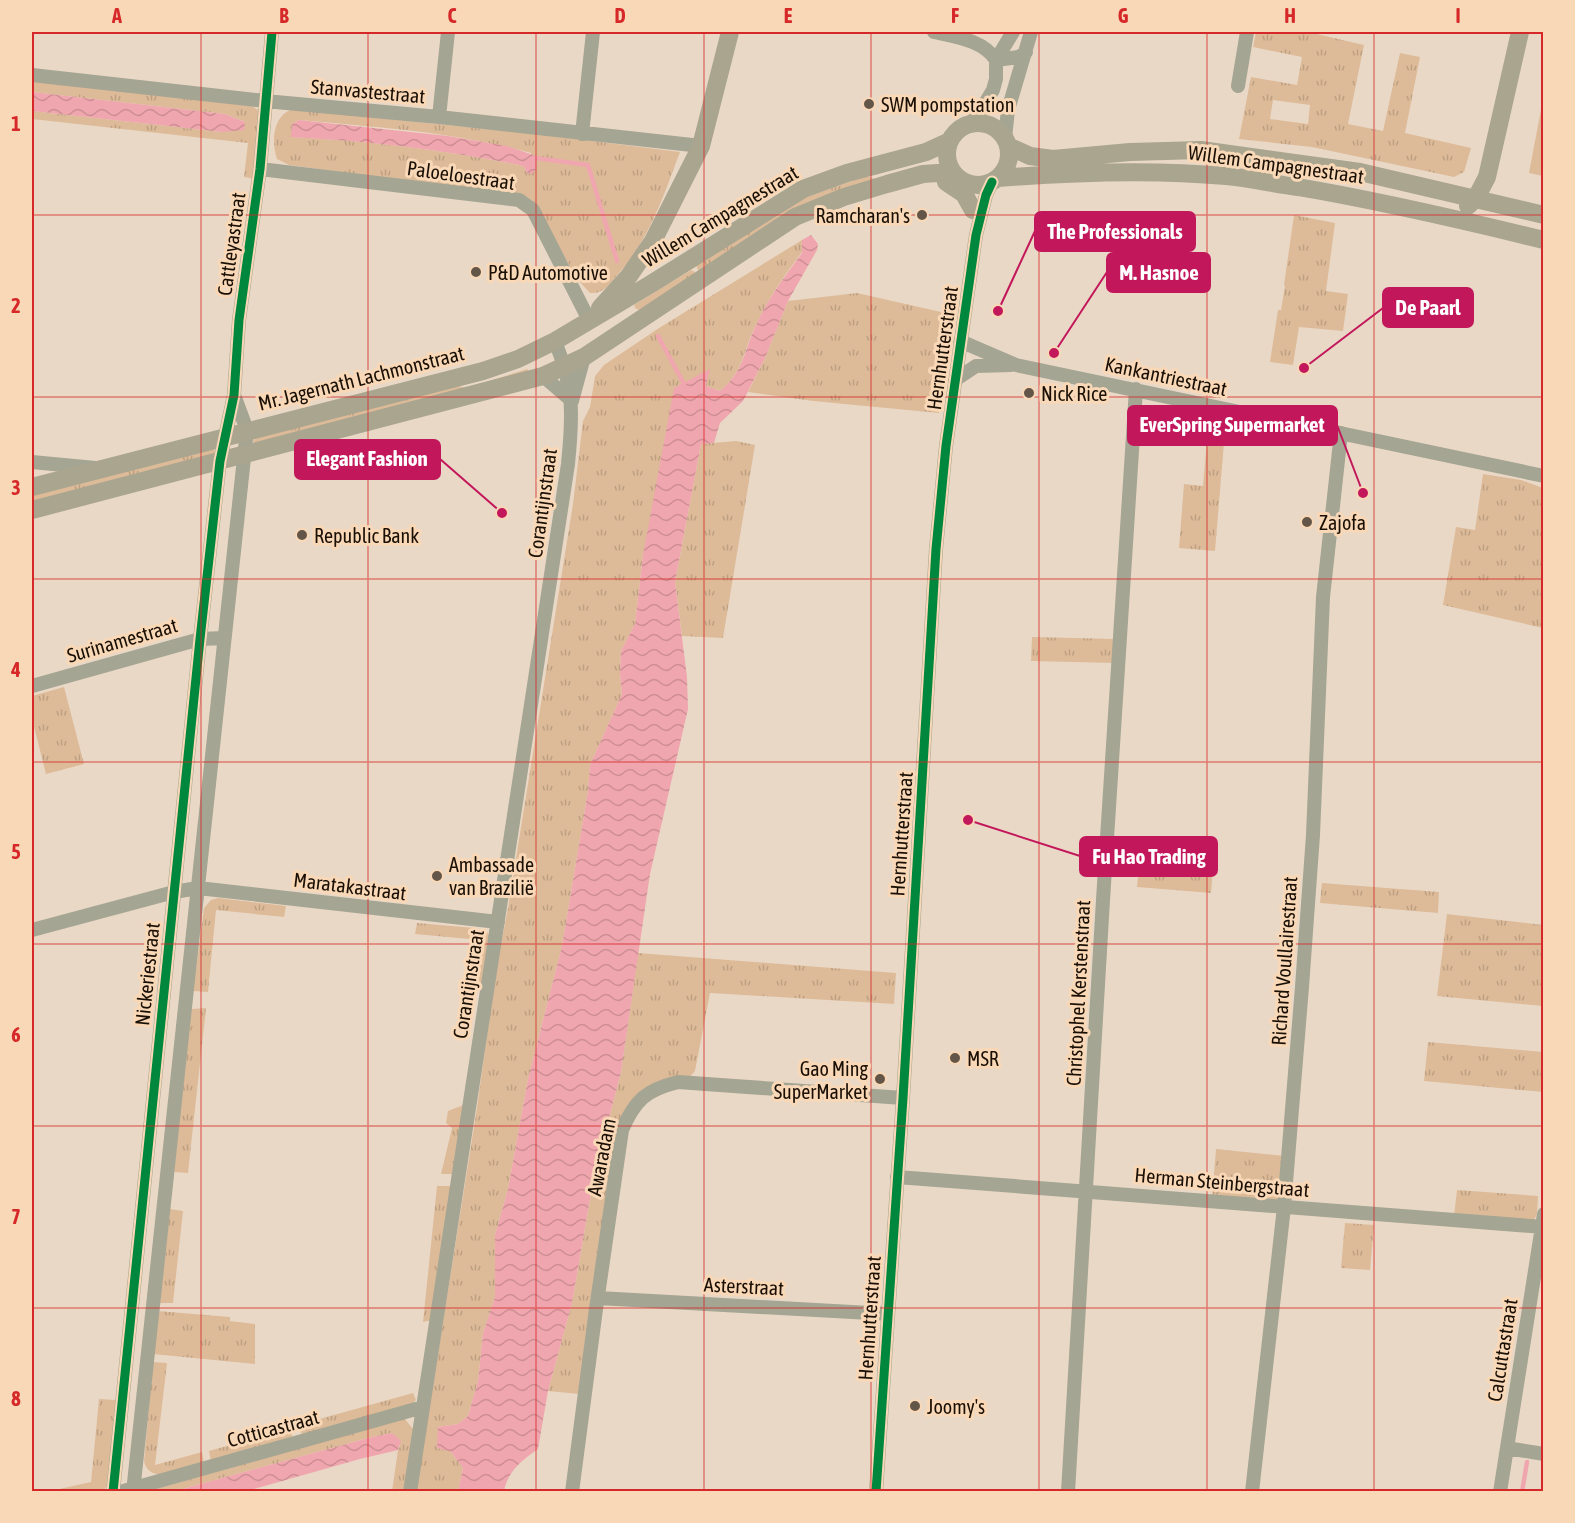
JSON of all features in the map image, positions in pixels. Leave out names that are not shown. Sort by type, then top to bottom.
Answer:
[{"type":"main road","points":[[589,320],[629,276],[653,241],[701,146],[730,32]]},
{"type":"main road","points":[[1455,218],[1476,198],[1487,177],[1520,32]]},
{"type":"main road","points":[[969,124],[988,124],[996,129],[1007,142],[1008,162],[995,180],[975,186],[967,184],[952,172],[946,158],[948,142],[957,130],[969,124]]},
{"type":"main road","name":"Willem Campagnestraat","points":[[589,320],[803,189],[848,173],[926,152],[948,142]]},
{"type":"main road","name":"Willem Campagnestraat","points":[[1007,142],[1030,156],[1053,159],[1130,152],[1201,150],[1360,172],[1544,215]]},
{"type":"main road","name":"Willem Campagnestraat","points":[[995,180],[1065,173],[1126,171],[1227,176],[1362,198],[1544,240]]},
{"type":"main road","name":"Willem Campagnestraat","points":[[565,366],[584,357],[795,218],[844,197],[923,174],[952,172]]},
{"type":"main road","points":[[923,174],[957,188],[969,201],[973,210]]},
{"type":"main road","name":"Mr. Jagernath Lachmonstraat","points":[[32,487],[225,435],[483,371],[518,359],[555,341],[589,320]]},
{"type":"main road","points":[[32,510],[543,376],[565,366]]},
{"type":"street","name":"Cattleyastraat","points":[[220,461],[234,395],[239,320],[260,169],[272,32]]},
{"type":"street","points":[[439,117],[448,32]]},
{"type":"street","points":[[582,134],[593,32]]},
{"type":"street","points":[[934,32],[986,48],[996,60]]},
{"type":"street","points":[[969,124],[978,115],[993,90],[996,79],[996,60],[1013,32]]},
{"type":"street","points":[[1007,142],[1008,110],[1031,32]]},
{"type":"street","points":[[1238,86],[1247,32]]},
{"type":"street","points":[[996,60],[1019,57],[1026,51]]},
{"type":"street","name":"Stanvastestraat","points":[[32,75],[701,146]]},
{"type":"street","name":"Paloeloestraat","points":[[260,169],[519,200],[533,210],[589,320]]},
{"type":"street","name":"Hernhutterstraat","points":[[876,1491],[903,1098],[936,549],[946,446],[976,235],[986,195],[995,180]]},
{"type":"street","name":"Hernhutterstraat","points":[[967,184],[976,235]]},
{"type":"street","name":"Corantijnstraat","points":[[410,1491],[568,464],[573,422],[572,401],[565,366],[555,341]]},
{"type":"street","name":"Kankantriestraat","points":[[960,341],[1016,365],[1544,476]]},
{"type":"street","points":[[543,376],[572,401],[584,357]]},
{"type":"street","points":[[955,380],[976,366],[1016,365]]},
{"type":"street","name":"Christophel Kerstenstraat","points":[[1068,1491],[1103,900],[1137,389]]},
{"type":"street","name":"Cattleyastraat","points":[[234,395],[247,430]]},
{"type":"street","name":"Nickeriestraat","points":[[134,1489],[247,430]]},
{"type":"street","name":"Richard Voullairestraat","points":[[1252,1491],[1284,1207],[1309,900],[1323,597],[1341,433]]},
{"type":"street","name":"Nickeriestraat","points":[[112,1491],[220,461]]},
{"type":"street","points":[[32,462],[102,469]]},
{"type":"street","points":[[1503,469],[1544,483]]},
{"type":"street","name":"Surinamestraat","points":[[32,686],[200,639],[224,638]]},
{"type":"street","name":"Maratakastraat","points":[[32,930],[174,892],[198,888],[498,922]]},
{"type":"street","name":"Awaradam","points":[[573,1491],[622,1130],[630,1113],[643,1096],[658,1087],[678,1082],[903,1098]]},
{"type":"street","name":"Herman Steinbergstraat","points":[[897,1177],[1284,1207],[1543,1223]]},
{"type":"street","name":"Calcuttastraat","points":[[1500,1491],[1543,1223]]},
{"type":"street","name":"Asterstraat","points":[[598,1298],[888,1314]]},
{"type":"street","name":"Cotticastraat","points":[[120,1491],[134,1489],[423,1407]]},
{"type":"street","points":[[1507,1448],[1544,1454]]},
{"type":"green space","points":[[1256,32],[1308,32],[1364,45],[1348,124],[1383,131],[1400,53],[1420,57],[1405,133],[1471,148],[1464,172],[1454,177],[1312,147],[1239,139],[1251,77],[1297,85],[1302,57],[1253,47]],"holes":[[[1273,100],[1310,105],[1308,124],[1270,119]]]},
{"type":"green space","points":[[32,80],[252,106],[258,110],[262,118],[256,179],[244,177],[248,143],[32,119],[32,111],[222,132],[245,122],[225,114],[32,92]]},
{"type":"green space","points":[[1543,99],[1543,176],[1529,173]]},
{"type":"green space","points":[[293,109],[545,135],[680,152],[655,216],[630,260],[606,288],[590,293],[577,279],[533,201],[522,196],[289,165],[277,159],[274,144],[275,130],[286,112]],"holes":[[[299,120],[445,135],[531,153],[527,173],[524,167],[519,165],[463,155],[378,144],[292,137],[292,124]]]},
{"type":"green space","points":[[866,176],[874,180],[698,270],[696,265],[801,199]]},
{"type":"green space","points":[[1294,215],[1335,223],[1326,291],[1348,294],[1343,331],[1299,327],[1293,365],[1270,362],[1278,310],[1281,310],[1285,286]]},
{"type":"green space","points":[[802,240],[802,252],[767,304],[735,375],[720,391],[705,386],[709,369],[643,555],[635,624],[621,651],[622,694],[590,765],[588,791],[562,946],[528,1079],[508,1189],[495,1235],[495,1297],[483,1333],[478,1381],[468,1416],[458,1424],[438,1427],[451,1452],[463,1468],[458,1491],[416,1492],[477,1108],[496,970],[573,504],[583,421],[590,407],[595,376],[604,365],[659,328]]},
{"type":"green space","points":[[691,270],[695,272],[695,275],[639,310],[635,308],[634,305]]},
{"type":"green space","points":[[857,293],[950,314],[939,413],[813,401],[748,392],[765,358],[788,301]]},
{"type":"green space","points":[[527,369],[530,372],[254,443],[253,441],[258,435],[453,385],[467,388]]},
{"type":"green space","points":[[1208,427],[1225,431],[1215,551],[1179,548],[1184,484],[1203,486]]},
{"type":"green space","points":[[736,441],[755,445],[723,638],[682,636],[675,582],[701,444]]},
{"type":"green space","points":[[213,448],[216,453],[32,505],[32,495]]},
{"type":"green space","points":[[1483,474],[1521,480],[1543,488],[1543,628],[1443,605],[1456,527],[1475,530]]},
{"type":"green space","points":[[1032,637],[1116,639],[1115,663],[1031,661]]},
{"type":"green space","points":[[64,687],[84,764],[46,774],[32,719],[32,696]]},
{"type":"green space","points":[[1141,847],[1214,854],[1211,893],[1137,887]]},
{"type":"green space","points":[[1322,883],[1439,892],[1438,913],[1320,903]]},
{"type":"green space","points":[[218,898],[286,906],[284,917],[216,910],[208,992],[193,991],[204,908],[211,900]]},
{"type":"green space","points":[[1447,914],[1543,925],[1543,1006],[1437,996]]},
{"type":"green space","points":[[417,923],[475,928],[488,933],[490,937],[482,988],[474,987],[483,944],[480,940],[415,934]]},
{"type":"green space","points":[[638,953],[896,973],[894,1004],[710,993],[695,1071],[688,1079],[629,1107],[579,1394],[548,1391],[572,1303],[594,1176],[621,1072]]},
{"type":"green space","points":[[206,1008],[188,1173],[174,1172],[191,1009]]},
{"type":"green space","points":[[1428,1042],[1543,1052],[1543,1092],[1424,1081]]},
{"type":"green space","points":[[466,1104],[454,1174],[441,1174],[452,1128],[446,1123],[448,1111]]},
{"type":"green space","points":[[1216,1149],[1285,1156],[1280,1198],[1277,1200],[1212,1197]]},
{"type":"green space","points":[[437,1186],[453,1186],[432,1320],[423,1322]]},
{"type":"green space","points":[[1457,1190],[1538,1196],[1537,1214],[1534,1220],[1454,1216]]},
{"type":"green space","points":[[170,1209],[183,1211],[173,1303],[160,1303]]},
{"type":"green space","points":[[1345,1223],[1374,1225],[1370,1270],[1341,1268]]},
{"type":"green space","points":[[158,1311],[230,1317],[230,1321],[255,1324],[255,1364],[153,1354]]},
{"type":"green space","points":[[153,1362],[167,1363],[155,1465],[202,1452],[204,1463],[162,1475],[150,1472],[144,1462]]},
{"type":"green space","points":[[413,1393],[416,1400],[408,1408],[305,1435],[301,1433],[298,1425]]},
{"type":"green space","points":[[99,1399],[116,1400],[108,1484],[103,1492],[46,1492],[91,1482]]},
{"type":"green space","points":[[404,1418],[413,1429],[404,1491],[392,1491],[400,1446],[392,1433],[175,1491],[146,1492]]},
{"type":"green space","points":[[290,1428],[293,1439],[211,1462],[209,1451]]},
{"type":"water","points":[[32,92],[225,114],[245,122],[244,130],[222,132],[32,111]]},
{"type":"water","points":[[299,120],[448,136],[507,146],[536,156],[537,168],[532,174],[527,173],[524,167],[519,165],[463,155],[377,144],[291,137],[292,124]]},
{"type":"water","points":[[811,235],[818,244],[817,250],[788,301],[765,358],[743,401],[720,423],[714,443],[701,444],[675,582],[687,677],[688,709],[650,874],[621,1072],[594,1176],[572,1303],[548,1391],[538,1449],[516,1467],[504,1491],[458,1491],[463,1468],[451,1452],[437,1448],[438,1427],[458,1424],[468,1416],[478,1381],[483,1333],[495,1297],[495,1235],[508,1189],[528,1079],[562,946],[588,791],[590,765],[622,694],[621,651],[635,624],[643,555],[674,388],[710,369],[706,386],[720,391],[728,383],[743,359],[752,333],[767,304],[802,253],[802,240]]},
{"type":"water","points":[[392,1433],[401,1441],[398,1450],[247,1491],[175,1491],[372,1437]]},
{"type":"waterway","points":[[535,158],[588,165],[617,261]]},
{"type":"waterway","points":[[658,336],[684,384]]},
{"type":"waterway","points":[[1522,1492],[1527,1462]]},
{"type":"cycle path","points":[[113,1492],[200,639],[220,461],[234,395],[239,320],[260,169],[272,32]]},
{"type":"cycle path","points":[[876,1492],[903,1098],[936,549],[946,446],[976,235],[986,195],[992,182]]},
{"type":"place","name":"SWM pompstation","points":[[869,104]]},
{"type":"place","name":"Ramcharan's","points":[[922,215]]},
{"type":"place","name":"P&D Automotive","points":[[476,272]]},
{"type":"place","name":"The Professionals","points":[[998,311]]},
{"type":"place","name":"M. Hasnoe","points":[[1054,353]]},
{"type":"place","name":"De Paarl","points":[[1304,368]]},
{"type":"place","name":"Nick Rice","points":[[1029,393]]},
{"type":"place","name":"EverSpring Supermarket","points":[[1363,493]]},
{"type":"place","name":"Elegant Fashion","points":[[502,513]]},
{"type":"place","name":"Zajofa","points":[[1307,522]]},
{"type":"place","name":"Republic Bank","points":[[302,535]]},
{"type":"place","name":"Fu Hao Trading","points":[[968,820]]},
{"type":"place","name":"Ambassade van Brazilië","points":[[437,876]]},
{"type":"place","name":"MSR","points":[[955,1058]]},
{"type":"place","name":"Gao Ming SuperMarket","points":[[880,1079]]},
{"type":"place","name":"Joomy's","points":[[915,1406]]}]
